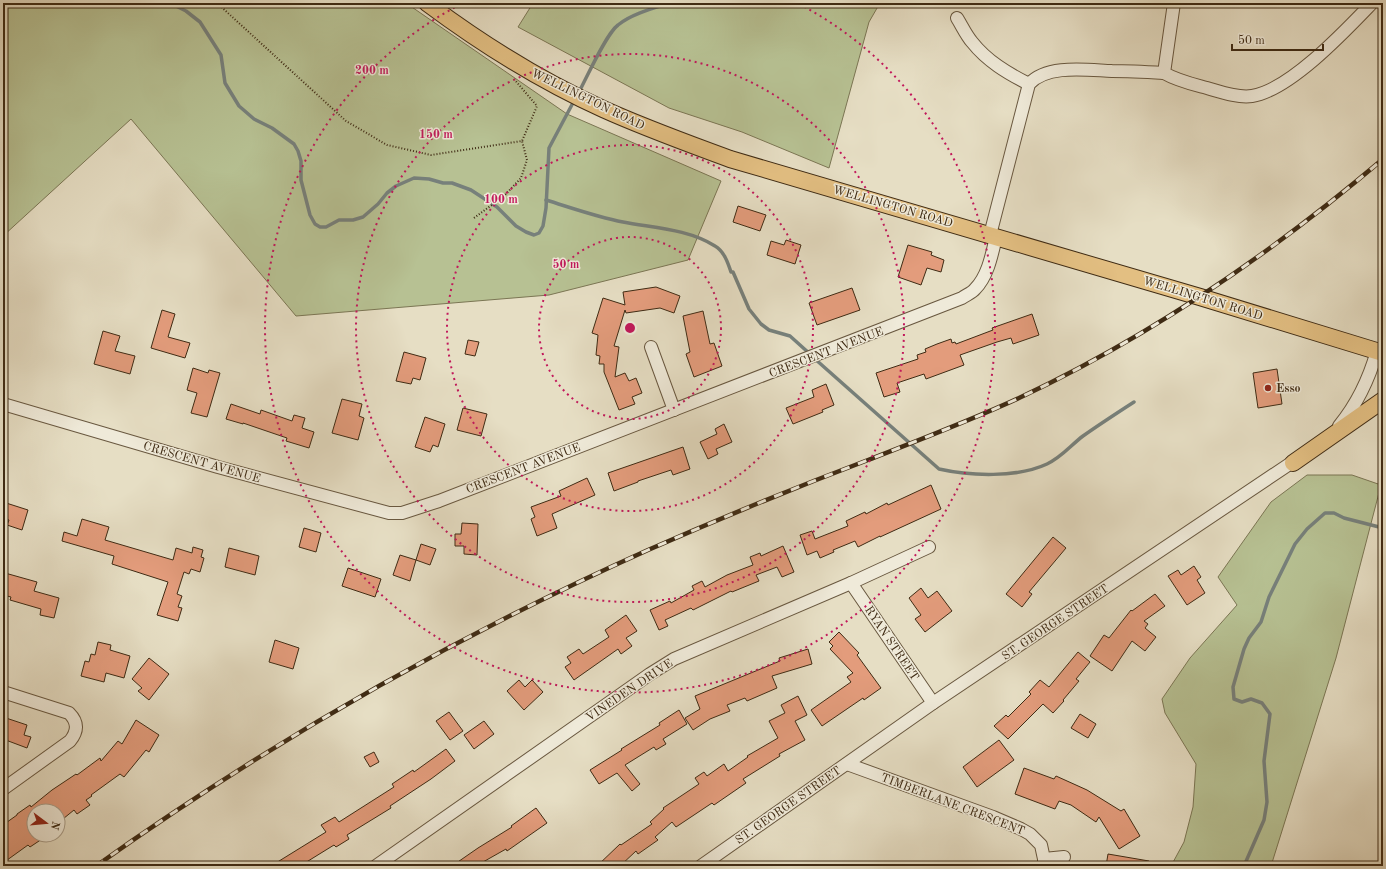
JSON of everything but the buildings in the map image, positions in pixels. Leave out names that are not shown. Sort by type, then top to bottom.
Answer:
[{"type":"main road","name":"WELLINGTON ROAD","points":[[427,3],[482,42],[529,70],[596,105],[634,122],[730,159],[1380,352]]},
{"type":"main road","points":[[1293,462],[1383,400]]},
{"type":"street","points":[[1164,73],[1174,3]]},
{"type":"street","points":[[957,18],[971,42],[984,55],[1004,72],[1029,84],[1033,80],[1047,74],[1069,69],[1164,73],[1180,81],[1236,95],[1251,96],[1266,92],[1280,85],[1299,72],[1372,3]]},
{"type":"street","name":"CRESCENT AVENUE","points":[[3,404],[218,467],[389,513],[402,513],[416,509],[962,298],[975,289],[983,278],[989,263],[993,236],[1029,84]]},
{"type":"street","points":[[651,347],[674,410]]},
{"type":"street","name":"ST. GEORGE STREET","points":[[701,866],[933,703],[1293,462],[1339,426],[1352,410],[1363,391],[1380,352]]},
{"type":"street","name":"VINEDEN DRIVE","points":[[376,866],[639,681],[668,663],[851,583],[929,547]]},
{"type":"street","name":"RYAN STREET","points":[[851,583],[933,703]]},
{"type":"street","points":[[3,692],[69,713],[76,721],[76,731],[70,741],[3,789]]},
{"type":"street","name":"TIMBERLANE CRESCENT","points":[[847,764],[993,817],[1021,829],[1030,834],[1041,845],[1044,863],[1064,857]]},
{"type":"path","points":[[217,3],[346,121],[387,145],[431,154],[522,141]]},
{"type":"path","points":[[474,218],[504,196],[521,178],[527,160],[522,141],[537,106],[513,78]]},
{"type":"green space","points":[[3,3],[406,3],[567,114],[721,181],[688,260],[549,295],[296,316],[131,119],[3,236]]},
{"type":"green space","points":[[533,3],[880,3],[869,22],[829,168],[742,132],[669,108],[518,27]]},
{"type":"green space","points":[[1307,475],[1352,475],[1381,485],[1336,658],[1271,866],[1171,866],[1184,842],[1193,807],[1196,764],[1165,713],[1162,699],[1190,658],[1237,605],[1218,577],[1271,502]]},
{"type":"waterway","points":[[3,8],[9,3]]},
{"type":"waterway","points":[[170,3],[186,11],[200,22],[221,55],[225,83],[239,106],[254,119],[272,128],[294,144],[301,161],[301,180],[310,215],[315,224],[320,227],[326,227],[339,220],[353,220],[363,217],[396,186],[414,178],[452,183],[471,190],[497,207],[516,226],[534,235],[539,233],[543,226],[546,208],[549,148],[575,99]]},
{"type":"waterway","points":[[579,92],[602,46],[618,25],[623,21],[650,9],[670,3]]},
{"type":"waterway","points":[[546,200],[613,220],[670,230],[705,240],[718,248],[723,254],[731,272],[733,272],[749,309],[761,324],[769,330],[790,336],[810,354]]},
{"type":"waterway","points":[[815,359],[939,469],[965,473],[1008,474],[1035,469],[1047,464],[1062,454],[1083,436],[1134,402]]},
{"type":"waterway","points":[[1244,866],[1264,820],[1267,802],[1264,761],[1270,714],[1262,703],[1251,699],[1242,702],[1234,699],[1233,687],[1244,649],[1249,638],[1261,622],[1269,597],[1295,544],[1307,529],[1325,513],[1334,513],[1344,518],[1383,528]]},
{"type":"railway","points":[[96,866],[228,777],[296,735],[364,694],[504,619],[675,538],[785,492],[944,430],[1019,398],[1116,348],[1163,320],[1254,260],[1341,194],[1383,159]]},
{"type":"place","name":"Esso","points":[[1268,388]]}]
